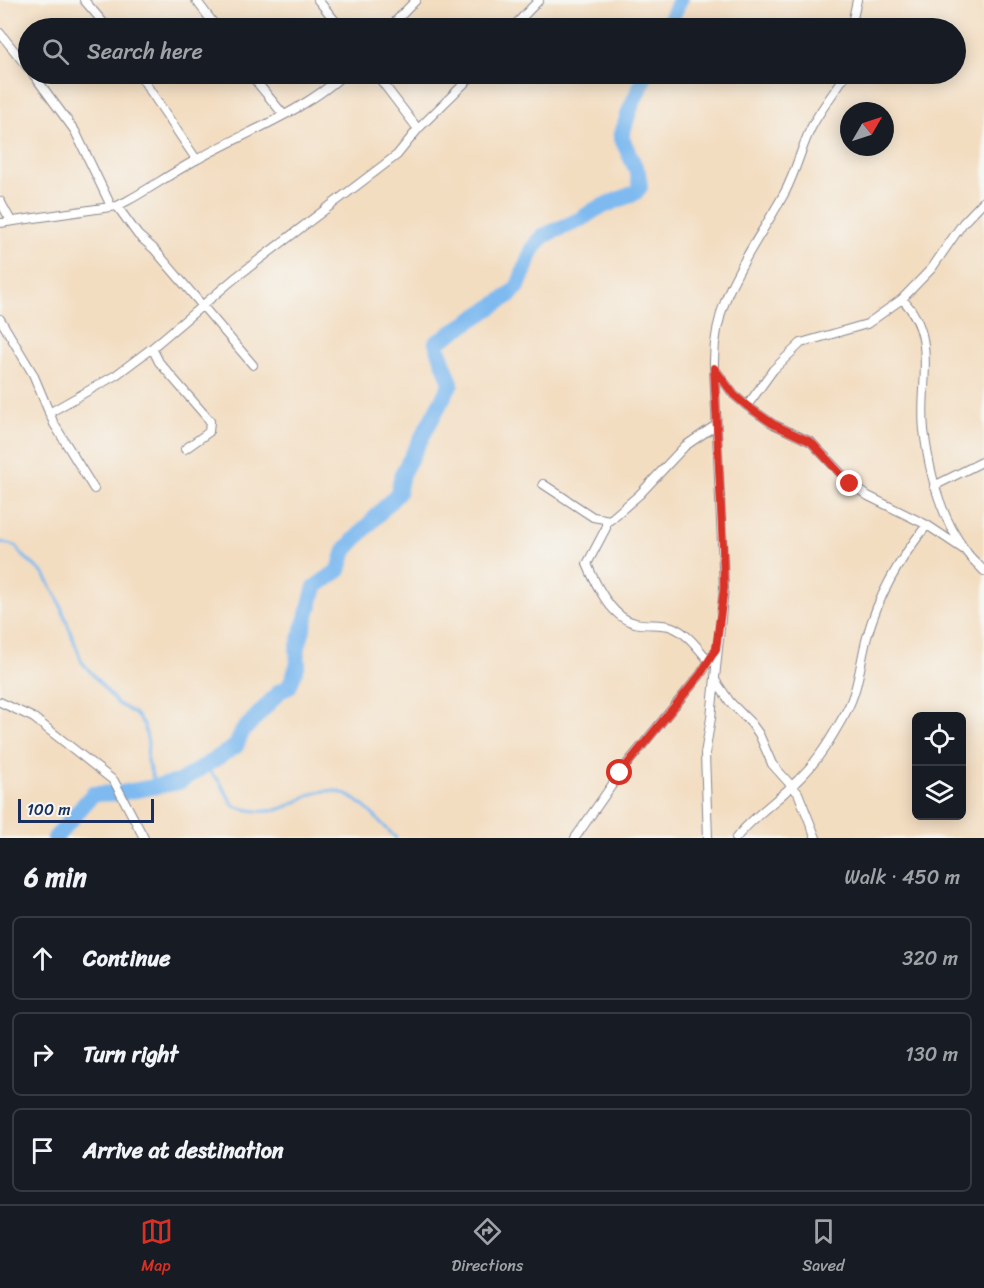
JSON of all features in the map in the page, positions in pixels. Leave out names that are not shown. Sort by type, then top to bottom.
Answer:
[{"type":"street","points":[[84,0],[99,18]]},
{"type":"street","points":[[196,0],[210,18]]},
{"type":"street","points":[[318,0],[333,18]]},
{"type":"street","points":[[399,18],[416,0]]},
{"type":"street","points":[[522,18],[539,0]]},
{"type":"street","points":[[853,18],[857,0]]},
{"type":"street","points":[[0,33],[18,56]]},
{"type":"street","points":[[40,84],[75,131],[114,206],[138,235],[154,249],[253,365]]},
{"type":"street","points":[[146,84],[196,159]]},
{"type":"street","points":[[258,84],[284,114]]},
{"type":"street","points":[[0,223],[114,206],[196,159],[284,114],[331,84]]},
{"type":"street","points":[[384,84],[418,129]]},
{"type":"street","points":[[49,413],[116,375],[152,348],[202,304],[397,155],[418,129],[464,84]]},
{"type":"street","points":[[708,838],[705,754],[724,588],[714,368],[716,336],[730,285],[786,190],[810,129],[823,105],[839,84]]},
{"type":"street","points":[[0,201],[11,221]]},
{"type":"street","points":[[747,406],[777,365],[801,344],[867,324],[902,299],[932,268],[963,223],[984,201]]},
{"type":"street","points":[[902,299],[915,312],[924,340],[922,406],[934,486],[966,551]]},
{"type":"street","points":[[0,319],[33,374],[49,413],[94,489]]},
{"type":"street","points":[[152,348],[159,362],[210,421],[209,432],[185,449]]},
{"type":"street","points":[[714,368],[734,395],[747,406],[773,424],[811,442],[842,476],[868,496],[927,525],[966,551],[984,570]]},
{"type":"street","points":[[543,484],[585,513],[606,520],[614,517],[640,494],[685,446],[716,425]]},
{"type":"street","points":[[934,486],[984,461]]},
{"type":"street","points":[[606,520],[606,528],[587,564],[594,575],[594,584],[619,614],[633,623],[671,626],[691,641],[710,662]]},
{"type":"street","points":[[736,838],[760,812],[792,786],[818,758],[847,709],[860,676],[867,636],[877,608],[908,551],[927,525]]},
{"type":"street","points":[[575,838],[626,765],[710,662],[716,649]]},
{"type":"street","points":[[715,680],[730,702],[751,723],[766,746],[772,764],[801,800],[816,838]]},
{"type":"street","points":[[0,702],[34,718],[114,781],[144,838]]},
{"type":"waterway","points":[[672,18],[680,0]]},
{"type":"waterway","points":[[55,838],[93,794],[121,793],[179,782],[236,746],[242,732],[280,691],[289,687],[298,664],[297,650],[315,587],[339,570],[345,550],[398,493],[402,474],[451,383],[436,343],[510,295],[518,286],[533,249],[543,236],[581,219],[596,209],[635,193],[640,187],[638,173],[621,137],[641,84]]},
{"type":"waterway","points":[[0,542],[16,546],[20,553],[44,574],[58,599],[82,662],[117,703],[135,714],[144,725],[148,743],[147,761],[156,786]]},
{"type":"waterway","points":[[204,766],[219,781],[234,806],[270,811],[324,791],[339,792],[362,805],[396,838]]},
{"type":"route","points":[[620,773],[700,675],[716,649],[724,588],[714,368],[734,395],[773,424],[803,436],[811,442],[850,484]]}]
